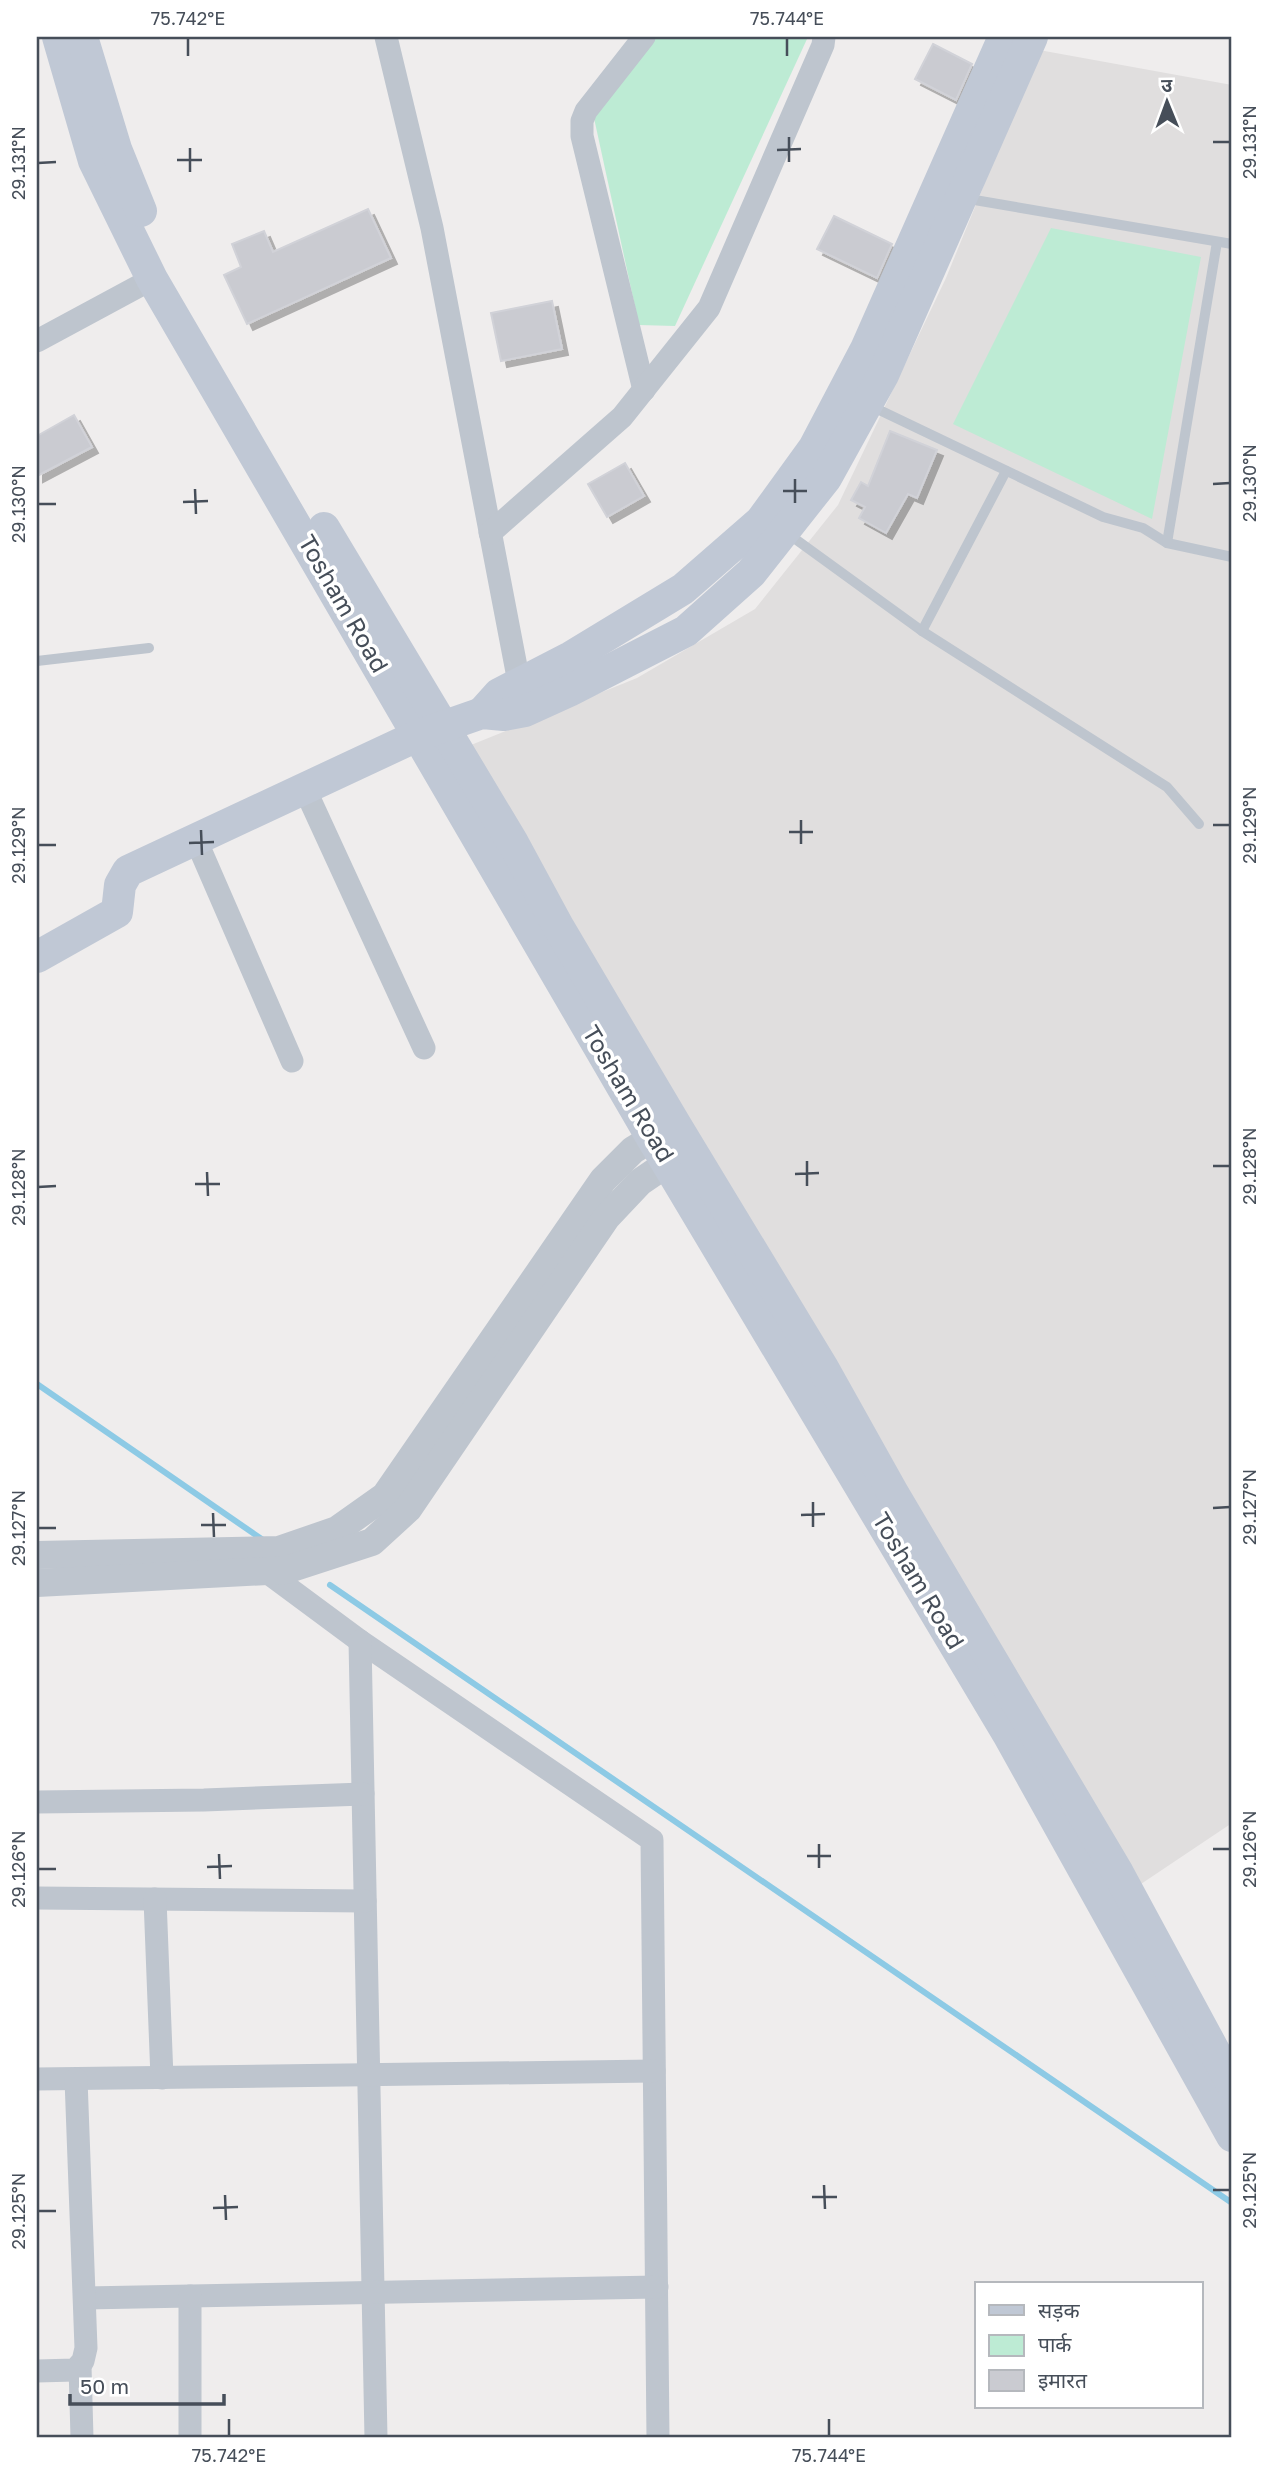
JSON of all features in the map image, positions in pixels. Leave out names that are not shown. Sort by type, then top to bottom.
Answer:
[{"type":"main road","name":"Tosham Road","points":[[58,37],[94,161],[152,279],[430,731],[671,1143],[1175,2029],[1232,2136]]},
{"type":"main road","name":"Tosham Road","points":[[82,37],[132,195],[430,731]]},
{"type":"main road","points":[[950,192],[1004,37]]},
{"type":"main road","points":[[521,697],[614,668],[686,631],[751,573],[827,478],[855,399],[950,192],[1032,37]]},
{"type":"main road","points":[[37,957],[117,912],[120,885],[128,871],[304,786],[430,731],[482,713],[504,715],[521,697],[600,639],[683,589],[761,521],[814,448],[855,399]]},
{"type":"main road","points":[[600,639],[614,668]]},
{"type":"main road","name":"Tosham Road","points":[[671,1143],[823,1368],[894,1495],[1104,1849],[1232,2084]]},
{"type":"street","points":[[386,37],[432,228],[521,697]]},
{"type":"street","points":[[644,37],[586,111],[582,128],[644,390]]},
{"type":"street","points":[[490,533],[622,417],[709,308],[824,37]]},
{"type":"street","points":[[37,341],[152,279]]},
{"type":"street","points":[[304,786],[424,1048]]},
{"type":"street","points":[[196,840],[292,1061]]},
{"type":"street","points":[[37,1555],[279,1550],[337,1530],[385,1496],[603,1180],[634,1150],[671,1143]]},
{"type":"street","points":[[37,1583],[286,1570],[372,1542],[408,1509],[606,1218],[640,1182],[671,1143]]},
{"type":"street","points":[[237,1551],[360,1641],[652,1840],[658,2438]]},
{"type":"street","points":[[360,1641],[376,2438]]},
{"type":"street","points":[[37,1802],[363,1794]]},
{"type":"street","points":[[37,1898],[365,1901]]},
{"type":"street","points":[[155,1899],[162,2078]]},
{"type":"street","points":[[37,2080],[654,2071]]},
{"type":"street","points":[[76,2079],[86,2348],[80,2366],[82,2438]]},
{"type":"street","points":[[85,2298],[657,2287]]},
{"type":"street","points":[[190,2296],[190,2438]]},
{"type":"street","points":[[37,2371],[66,2371],[80,2366]]},
{"type":"lane","points":[[950,192],[1232,244]]},
{"type":"lane","points":[[1167,543],[1217,242]]},
{"type":"lane","points":[[855,399],[1103,517],[1143,528],[1167,543],[1232,558]]},
{"type":"lane","points":[[922,631],[1006,471]]},
{"type":"lane","points":[[784,531],[922,631],[1167,787],[1199,824]]},
{"type":"lane","points":[[37,661],[149,648]]},
{"type":"shaded area","points":[[1039,50],[1232,85],[1232,1823],[1138,1886],[466,747],[637,678],[755,609],[838,505],[946,278]]},
{"type":"green space","points":[[656,37],[807,39],[675,326],[639,325],[594,118]]},
{"type":"green space","points":[[1051,228],[1201,257],[1152,519],[953,424]]},
{"type":"building","points":[[933,44],[972,64],[956,100],[915,79]]},
{"type":"building","points":[[368,209],[391,258],[247,324],[224,275],[241,267],[232,244],[264,231],[273,252]]},
{"type":"building","points":[[834,216],[892,244],[877,278],[817,249]]},
{"type":"building","points":[[552,301],[562,349],[501,361],[491,313]]},
{"type":"building","points":[[74,415],[92,447],[37,476],[37,436]]},
{"type":"building","points":[[890,431],[937,450],[917,498],[908,494],[886,533],[859,518],[865,507],[851,500],[861,482],[868,486]]},
{"type":"building","points":[[625,463],[644,496],[607,517],[588,484]]},
{"type":"waterway","points":[[37,1384],[263,1540]]},
{"type":"waterway","points":[[330,1585],[1232,2203]]}]
